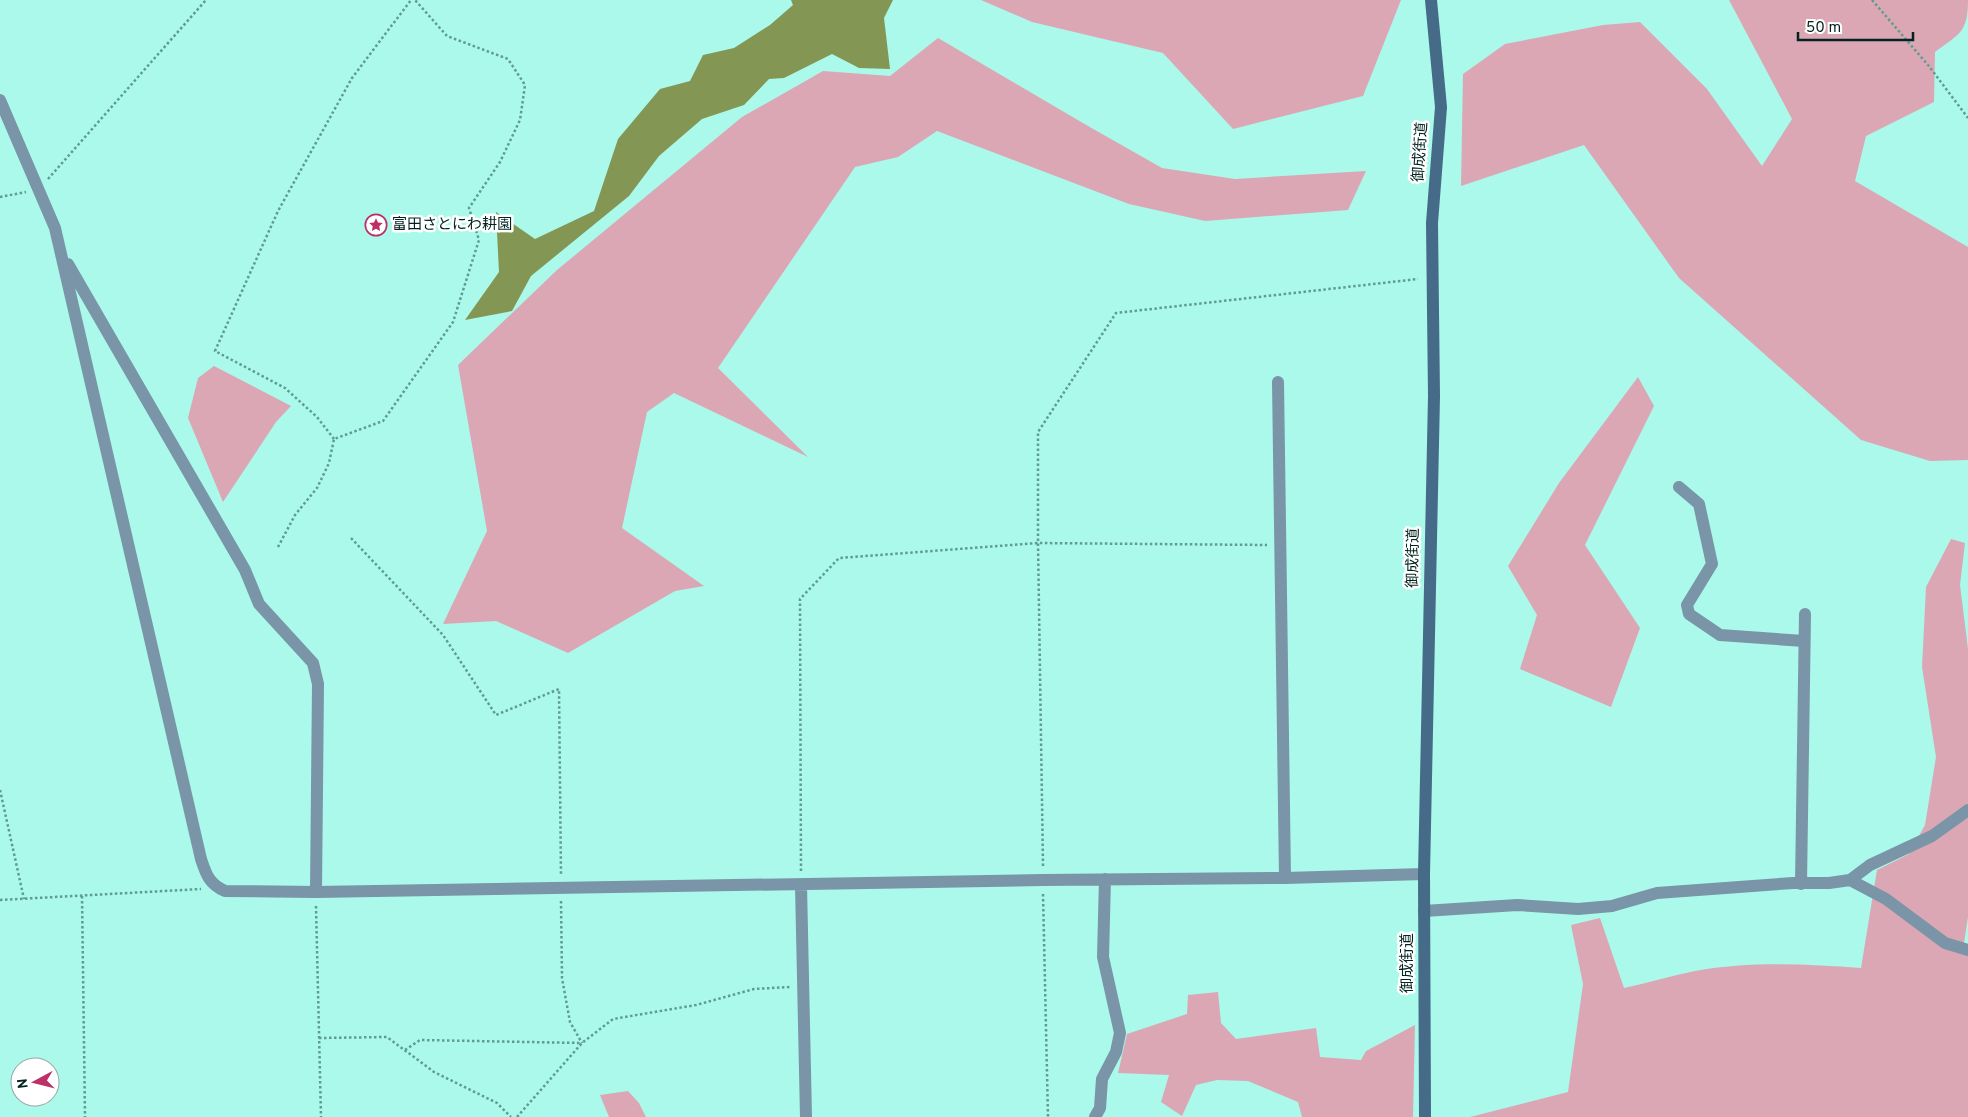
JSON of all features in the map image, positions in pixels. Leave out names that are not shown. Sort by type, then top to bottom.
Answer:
[{"type":"street","name":"御成街道","points":[[1425,1117],[1424,874],[1434,396],[1432,223],[1441,107],[1432,0]]},
{"type":"street","points":[[0,100],[55,228],[201,859],[210,882],[225,891],[316,892],[1104,879],[1285,878],[1424,874]]},
{"type":"street","points":[[61,251],[240,562],[259,604],[313,663],[318,684],[316,892]]},
{"type":"street","points":[[1278,382],[1285,878]]},
{"type":"street","points":[[1679,487],[1699,504],[1712,564],[1687,605],[1689,614],[1720,636],[1804,641]]},
{"type":"street","points":[[1801,884],[1805,614]]},
{"type":"street","points":[[1424,911],[1517,905],[1578,909],[1612,906],[1657,893],[1850,880],[1870,865],[1932,836],[1968,810]]},
{"type":"street","points":[[1095,1117],[1100,1108],[1102,1079],[1116,1052],[1120,1033],[1103,957],[1104,879]]},
{"type":"street","points":[[1850,880],[1886,899],[1944,943],[1968,950]]},
{"type":"street","points":[[801,885],[806,1117]]},
{"type":"path","points":[[0,197],[39,190],[206,0]]},
{"type":"path","points":[[413,0],[447,36],[508,59],[525,85],[520,120],[500,162],[469,208],[479,240],[453,322],[383,421],[334,438],[316,417],[285,388],[216,351],[278,211],[347,87],[413,0]]},
{"type":"path","points":[[1872,0],[1928,65],[1968,118]]},
{"type":"path","points":[[1048,1117],[1038,543],[1038,432],[1116,313],[1432,277]]},
{"type":"path","points":[[278,547],[295,515],[317,488],[329,463],[334,438]]},
{"type":"path","points":[[351,538],[443,635],[496,715],[559,689],[562,978],[570,1022],[582,1043]]},
{"type":"path","points":[[801,885],[800,599],[839,558],[1038,543],[1280,545]]},
{"type":"path","points":[[0,790],[24,899]]},
{"type":"path","points":[[0,900],[200,890],[210,882]]},
{"type":"path","points":[[316,892],[321,1117]]},
{"type":"path","points":[[82,896],[85,1117]]},
{"type":"path","points":[[516,1117],[582,1043],[613,1019],[696,1005],[754,989],[802,987]]},
{"type":"path","points":[[319,1038],[388,1037],[434,1072],[497,1103],[511,1117]]},
{"type":"path","points":[[405,1050],[420,1040],[582,1043]]},
{"type":"shaded area","points":[[791,0],[893,0],[884,18],[890,69],[859,68],[832,54],[784,78],[769,79],[744,105],[702,119],[659,156],[629,196],[531,276],[512,311],[465,320],[499,272],[496,212],[535,239],[594,211],[618,139],[660,89],[690,81],[703,55],[734,48],[770,25],[793,5]]},
{"type":"shaded area","points":[[981,0],[1401,0],[1363,96],[1233,129],[1163,53],[1032,22]]},
{"type":"shaded area","points":[[1729,0],[1968,0],[1968,11],[1964,26],[1956,36],[1935,52],[1934,102],[1866,136],[1855,181],[1968,247],[1968,460],[1930,461],[1861,440],[1679,278],[1584,145],[1461,186],[1463,74],[1505,44],[1603,25],[1640,22],[1707,89],[1762,166],[1792,119]]},
{"type":"shaded area","points":[[938,38],[1162,168],[1235,179],[1366,171],[1348,210],[1205,221],[1129,204],[937,131],[898,157],[855,167],[718,368],[808,457],[674,393],[647,412],[622,528],[704,586],[675,591],[568,653],[496,621],[443,624],[487,531],[458,365],[557,270],[742,117],[823,71],[890,76]]},
{"type":"shaded area","points":[[214,366],[291,406],[276,422],[223,502],[188,418],[198,378]]},
{"type":"shaded area","points":[[1638,377],[1654,406],[1585,545],[1640,628],[1611,707],[1520,669],[1537,615],[1508,566],[1559,483]]},
{"type":"shaded area","points":[[1951,539],[1965,543],[1960,585],[1968,649],[1968,917],[1964,943],[1968,947],[1968,1117],[1470,1117],[1568,1092],[1583,984],[1571,925],[1600,918],[1624,988],[1695,971],[1736,966],[1799,965],[1861,968],[1877,870],[1909,854],[1925,825],[1936,757],[1922,667],[1926,587]]},
{"type":"shaded area","points":[[1218,992],[1221,1023],[1236,1039],[1316,1028],[1320,1057],[1361,1060],[1366,1051],[1415,1025],[1413,1117],[1302,1117],[1298,1102],[1248,1081],[1217,1080],[1196,1085],[1182,1116],[1161,1102],[1169,1075],[1118,1073],[1127,1034],[1187,1014],[1188,995]]},
{"type":"shaded area","points":[[628,1091],[639,1103],[646,1117],[609,1117],[600,1095]]},
{"type":"place","name":"富田さとにわ耕園","points":[[376,225]]}]
